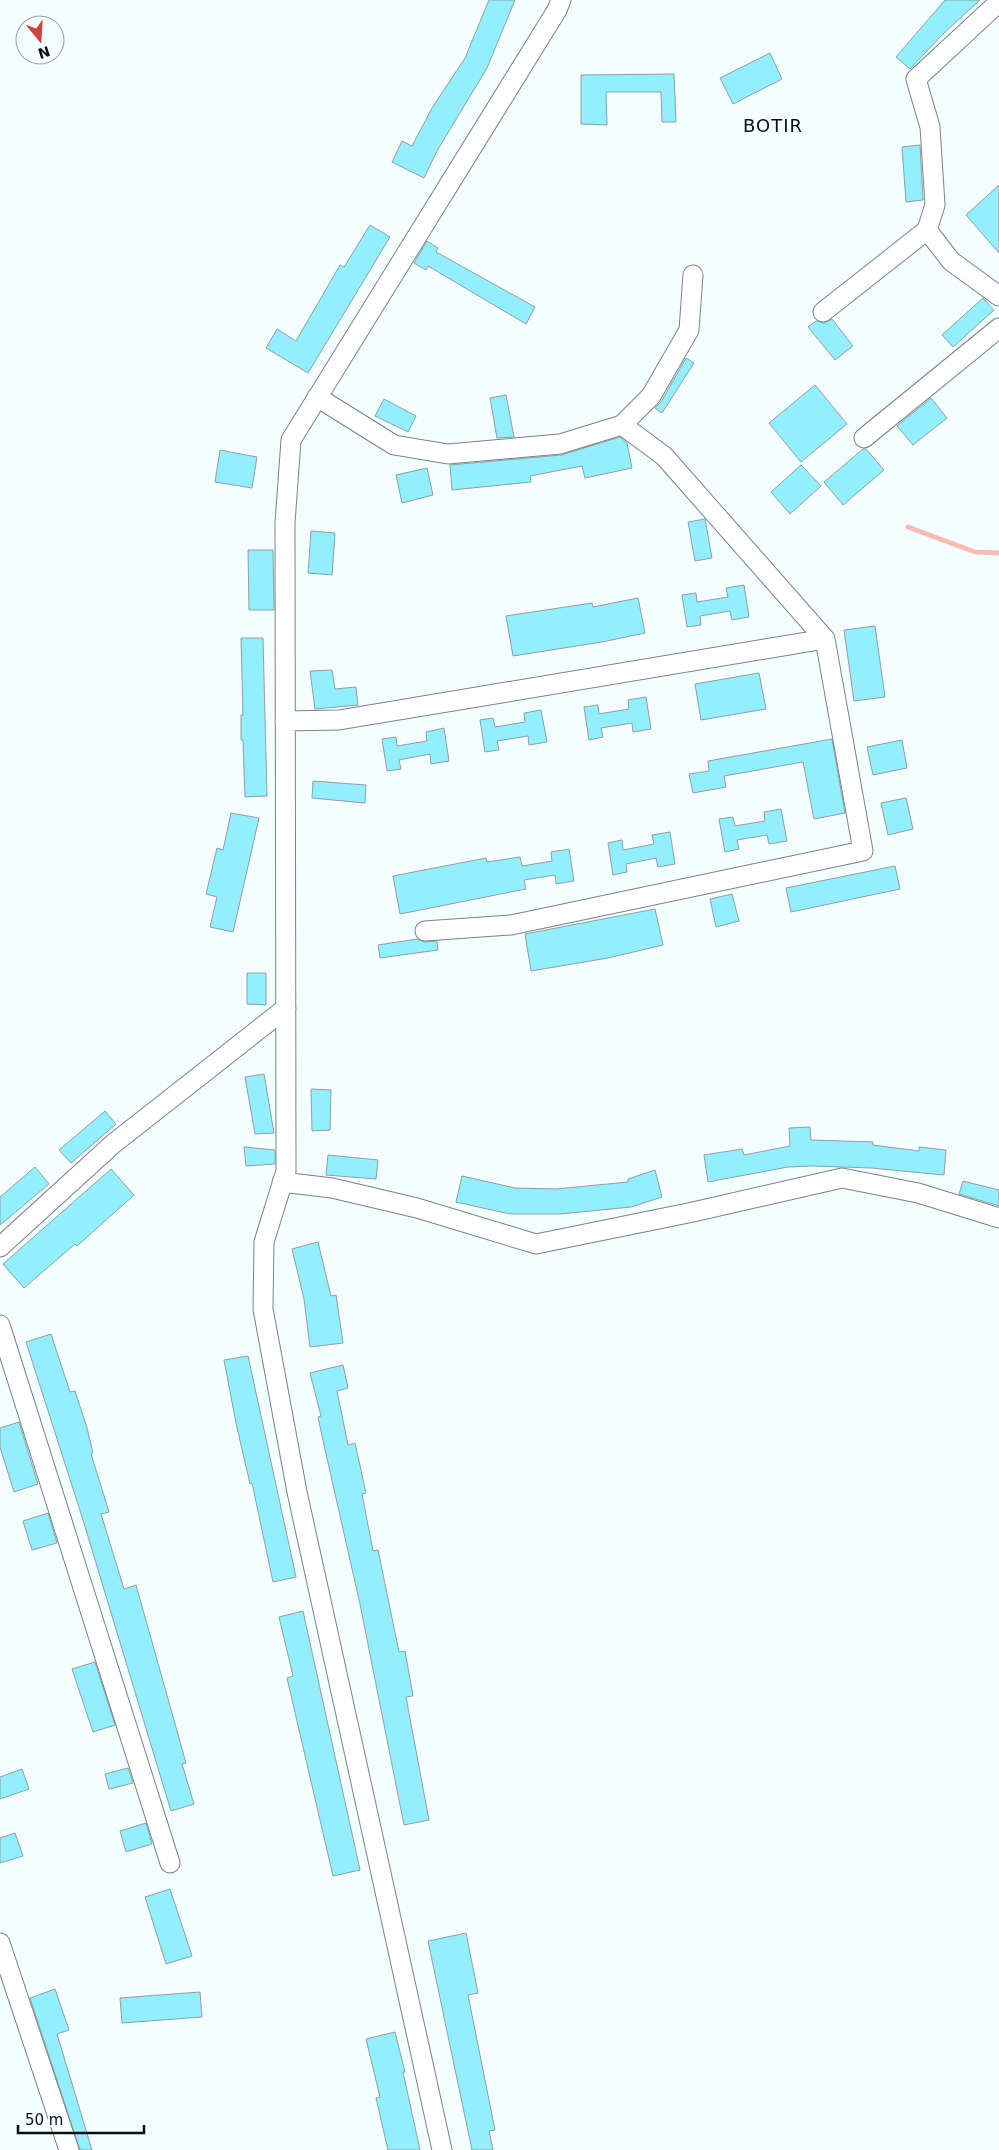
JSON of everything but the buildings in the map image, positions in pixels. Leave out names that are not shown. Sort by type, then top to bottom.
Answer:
[{"type":"street","points":[[442,2150],[296,1492],[263,1309],[264,1242],[286,1171],[284,523],[291,440],[557,10],[561,0]]},
{"type":"street","points":[[823,312],[927,230],[935,205],[930,127],[916,79],[999,1]]},
{"type":"street","points":[[927,230],[951,261],[999,296]]},
{"type":"street","points":[[317,397],[394,446],[448,454],[560,444],[622,425],[651,396],[689,330],[693,274]]},
{"type":"street","points":[[864,438],[999,328]]},
{"type":"street","points":[[425,931],[511,925],[863,852],[825,639],[664,456],[622,425]]},
{"type":"street","points":[[285,721],[339,720],[825,639]]},
{"type":"street","points":[[0,1247],[113,1144],[286,1008]]},
{"type":"street","points":[[282,1182],[332,1188],[418,1208],[536,1244],[693,1212],[842,1178],[918,1193],[999,1218]]},
{"type":"street","points":[[0,1326],[170,1863]]},
{"type":"street","points":[[0,1943],[69,2150]]},
{"type":"waterway","points":[[908,527],[975,552],[999,553]]},
{"type":"district","name":"BOTIR","points":[[773,126]]}]
